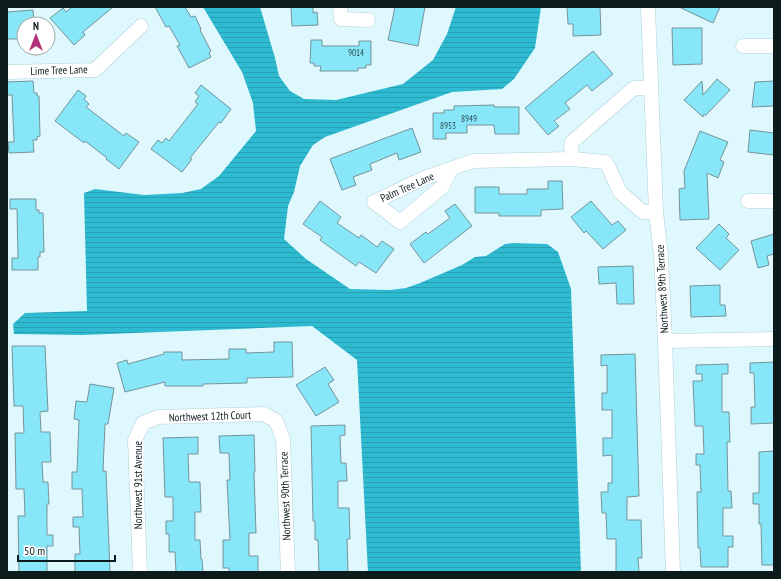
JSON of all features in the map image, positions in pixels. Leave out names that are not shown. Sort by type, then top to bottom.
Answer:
[{"type":"street","name":"Northwest 89th Terrace","points":[[648,7],[656,212],[661,256],[665,341],[673,572]]},
{"type":"street","points":[[340,13],[368,20]]},
{"type":"street","name":"Lime Tree Lane","points":[[7,72],[95,70],[141,26]]},
{"type":"street","points":[[743,46],[774,46]]},
{"type":"street","points":[[572,159],[572,142],[634,88],[651,88]]},
{"type":"street","name":"Palm Tree Lane","points":[[451,169],[442,187],[400,222],[374,202],[424,178],[473,161],[572,159],[604,162],[608,166],[620,192],[643,212],[656,212]]},
{"type":"street","points":[[748,201],[774,201]]},
{"type":"street","points":[[665,341],[774,339]]},
{"type":"street","name":"Northwest 12th Court","points":[[143,423],[158,417],[264,414],[276,421]]},
{"type":"street","name":"Northwest 90th Terrace","points":[[276,421],[283,439],[288,572]]},
{"type":"street","name":"Northwest 91st Avenue","points":[[140,572],[135,440],[143,423]]},
{"type":"water","points":[[203,7],[260,7],[279,76],[290,91],[304,99],[336,100],[403,84],[433,60],[447,34],[456,7],[541,7],[535,48],[514,79],[502,89],[452,92],[325,137],[313,145],[300,166],[294,192],[288,206],[284,239],[306,259],[350,289],[390,290],[406,288],[462,265],[475,257],[486,256],[505,244],[547,244],[558,252],[571,289],[581,572],[368,572],[357,360],[312,326],[82,335],[14,334],[13,324],[25,313],[87,311],[84,193],[95,189],[144,195],[182,193],[201,189],[219,176],[256,131],[253,103],[242,72]]},
{"type":"building","points":[[72,7],[113,7],[83,32],[85,35],[74,45],[56,25],[56,16],[53,16],[63,8],[66,12]]},
{"type":"building","points":[[155,7],[185,7],[191,17],[195,16],[201,29],[200,30],[211,51],[209,53],[211,57],[189,68],[177,46],[180,45],[169,26],[166,27]]},
{"type":"building","points":[[291,7],[313,7],[313,13],[317,12],[318,25],[292,26]]},
{"type":"building","points":[[395,7],[425,7],[418,46],[388,40]]},
{"type":"building","points":[[567,7],[600,7],[601,35],[573,36],[573,24],[568,24]]},
{"type":"building","points":[[679,7],[720,7],[713,23]]},
{"type":"building","points":[[33,10],[33,16],[16,16],[16,39],[7,39],[7,12]]},
{"type":"building","points":[[672,28],[702,28],[702,64],[673,65]]},
{"type":"building","points":[[311,40],[322,40],[322,46],[359,46],[359,41],[371,41],[371,65],[366,65],[366,68],[358,68],[358,71],[320,71],[321,66],[314,66],[314,63],[310,63]]},
{"type":"building","points":[[593,51],[613,74],[592,91],[587,85],[565,103],[570,109],[554,121],[559,126],[548,135],[525,108]]},
{"type":"building","points":[[717,79],[730,90],[706,115],[703,115],[703,117],[684,100],[702,81],[703,95]]},
{"type":"building","points":[[33,81],[34,93],[37,93],[37,96],[39,96],[40,136],[37,137],[37,140],[33,140],[34,152],[9,153],[8,142],[14,142],[12,95],[7,95],[7,82]]},
{"type":"building","points":[[774,81],[774,106],[752,107],[755,82]]},
{"type":"building","points":[[201,85],[231,109],[221,123],[219,122],[190,158],[192,159],[182,172],[151,149],[158,140],[162,143],[166,138],[169,141],[198,104],[195,102],[199,96],[195,93]]},
{"type":"building","points":[[78,90],[86,96],[84,99],[89,104],[86,107],[124,136],[126,133],[139,142],[119,169],[85,141],[84,143],[55,121]]},
{"type":"building","points":[[494,105],[494,107],[519,107],[519,134],[495,134],[494,125],[467,125],[467,133],[446,133],[446,139],[433,139],[433,113],[444,113],[444,110],[454,110],[454,106]]},
{"type":"building","points":[[412,128],[421,152],[399,160],[397,153],[370,164],[372,170],[353,177],[356,185],[342,190],[330,159]]},
{"type":"building","points":[[750,130],[774,133],[774,155],[748,152]]},
{"type":"building","points":[[700,131],[728,142],[720,160],[724,162],[718,178],[707,173],[709,219],[680,220],[679,189],[685,188],[684,171]]},
{"type":"building","points":[[548,181],[562,181],[563,209],[541,210],[541,216],[499,216],[499,213],[475,213],[475,187],[499,187],[499,194],[527,194],[527,189],[548,189]]},
{"type":"building","points":[[10,199],[36,199],[36,210],[39,210],[39,213],[43,213],[44,252],[40,252],[40,257],[38,257],[38,270],[12,270],[12,258],[18,258],[17,209],[10,209]]},
{"type":"building","points":[[320,201],[341,217],[337,223],[359,238],[361,235],[377,247],[382,241],[394,249],[376,273],[359,262],[356,266],[320,240],[322,237],[303,224]]},
{"type":"building","points":[[591,201],[612,225],[618,221],[626,230],[603,249],[586,231],[584,233],[571,217]]},
{"type":"building","points":[[455,204],[472,226],[424,263],[410,244],[426,232],[428,234],[450,218],[445,211]]},
{"type":"building","points":[[719,224],[729,234],[726,238],[739,250],[720,270],[696,248]]},
{"type":"building","points":[[774,234],[774,254],[767,256],[769,265],[758,268],[751,241]]},
{"type":"building","points":[[633,266],[634,304],[617,304],[616,283],[599,284],[598,267]]},
{"type":"building","points":[[720,285],[720,305],[725,305],[726,316],[691,317],[690,286]]},
{"type":"building","points":[[274,342],[292,342],[293,377],[247,378],[247,383],[203,384],[203,386],[165,386],[165,382],[125,392],[117,363],[127,360],[128,364],[164,354],[164,352],[182,352],[182,360],[229,359],[229,349],[246,349],[246,353],[274,352]]},
{"type":"building","points":[[12,346],[45,346],[48,411],[40,412],[41,432],[50,432],[51,462],[42,462],[43,482],[48,482],[49,504],[47,504],[47,535],[53,535],[53,546],[47,546],[47,572],[19,572],[18,516],[25,516],[24,489],[16,489],[15,433],[24,433],[23,406],[14,406]]},
{"type":"building","points":[[635,354],[639,496],[627,497],[627,520],[641,520],[642,558],[638,558],[639,572],[616,572],[616,539],[607,539],[606,513],[602,513],[601,492],[608,492],[608,483],[612,483],[612,455],[603,456],[603,438],[612,438],[612,410],[602,410],[602,393],[607,393],[607,365],[601,366],[601,355]]},
{"type":"building","points":[[774,362],[774,423],[751,424],[751,407],[755,407],[754,373],[750,373],[750,363]]},
{"type":"building","points":[[728,364],[728,374],[722,374],[722,412],[729,412],[730,442],[727,442],[728,491],[731,491],[732,508],[723,508],[723,536],[733,536],[733,547],[728,547],[728,567],[701,567],[700,548],[698,548],[697,492],[701,492],[700,465],[696,465],[696,454],[704,454],[703,426],[695,426],[693,381],[702,381],[702,374],[696,374],[696,365]]},
{"type":"building","points":[[325,367],[334,380],[328,384],[339,402],[316,416],[296,385]]},
{"type":"building","points":[[90,384],[114,388],[108,424],[105,424],[103,471],[106,471],[110,572],[75,572],[75,554],[80,554],[79,527],[73,527],[73,517],[83,517],[82,489],[72,489],[72,472],[77,472],[79,420],[74,419],[76,401],[87,402]]},
{"type":"building","points":[[345,425],[345,435],[340,436],[341,463],[346,463],[347,481],[338,481],[338,508],[349,508],[350,539],[347,539],[348,572],[319,572],[318,540],[315,540],[315,521],[313,521],[311,426]]},
{"type":"building","points":[[254,435],[256,533],[249,533],[249,556],[258,556],[258,572],[229,572],[229,568],[223,568],[223,540],[230,540],[227,480],[230,480],[229,453],[220,453],[219,436]]},
{"type":"building","points":[[198,437],[198,454],[188,454],[189,482],[200,482],[201,512],[195,512],[195,540],[200,540],[203,572],[176,572],[175,552],[169,552],[169,534],[166,534],[166,521],[173,521],[173,497],[165,497],[163,438]]},
{"type":"building","points":[[774,451],[774,565],[762,565],[759,504],[753,504],[753,493],[759,493],[759,452]]}]
